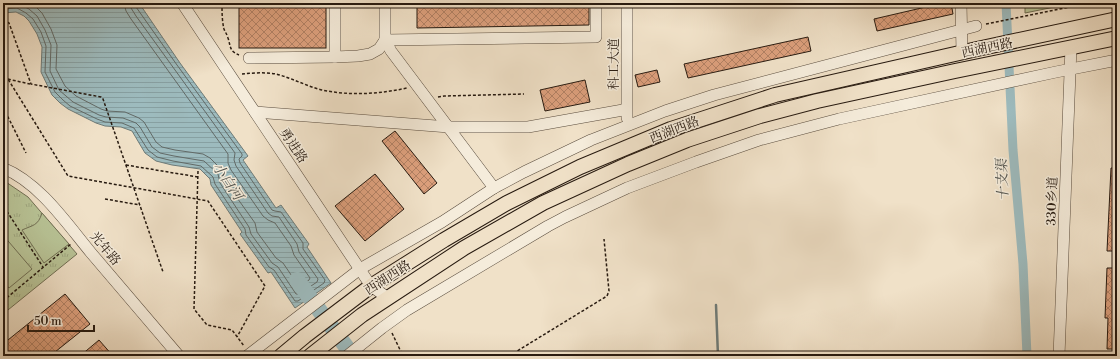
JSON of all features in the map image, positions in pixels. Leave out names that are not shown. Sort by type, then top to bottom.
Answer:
[{"type":"main road","name":"西湖西路","points":[[281,356],[304,336],[371,286],[444,240],[507,203],[580,167],[671,128],[775,95],[1117,19]]},
{"type":"main road","name":"西湖西路","points":[[315,352],[362,315],[464,248],[543,203],[628,164],[680,143],[760,116],[817,102],[978,66],[1117,38]]},
{"type":"street","name":"勇进路","points":[[182,3],[371,286],[388,298]]},
{"type":"street","points":[[335,3],[335,57]]},
{"type":"street","points":[[385,3],[385,40],[391,51],[494,188]]},
{"type":"street","points":[[385,40],[596,37],[596,3]]},
{"type":"street","name":"科工大道","points":[[627,3],[627,125]]},
{"type":"street","points":[[961,3],[962,53]]},
{"type":"street","points":[[248,355],[360,269],[442,222],[494,188],[591,140],[665,111],[714,95],[976,26]]},
{"type":"street","points":[[249,58],[335,57],[370,54],[379,49],[385,40]]},
{"type":"street","name":"330乡道","points":[[1059,356],[1072,47]]},
{"type":"street","points":[[347,356],[407,310],[565,216],[627,188],[759,140],[839,119],[965,91],[1117,60]]},
{"type":"street","points":[[255,112],[449,127],[528,127],[623,110]]},
{"type":"street","name":"光年路","points":[[3,168],[28,182],[52,207],[179,356]]},
{"type":"path","points":[[222,3],[224,31],[229,40],[230,47],[233,52],[238,55],[249,58]]},
{"type":"path","points":[[976,26],[1089,3]]},
{"type":"path","points":[[3,20],[9,23],[31,84]]},
{"type":"path","points":[[3,70],[68,176],[208,201],[265,286],[237,337]]},
{"type":"path","points":[[230,75],[252,73],[275,74],[320,90],[354,94],[382,92],[417,85]]},
{"type":"path","points":[[3,78],[101,97],[103,99],[163,272]]},
{"type":"path","points":[[429,101],[439,96],[524,94]]},
{"type":"path","points":[[3,114],[8,117],[26,153]]},
{"type":"path","points":[[126,165],[198,177]]},
{"type":"path","points":[[198,171],[194,309],[207,325],[232,330],[248,355]]},
{"type":"path","points":[[105,199],[140,205]]},
{"type":"path","points":[[3,208],[8,213],[43,267]]},
{"type":"path","points":[[3,301],[79,238]]},
{"type":"path","points":[[509,356],[607,296],[609,291],[604,239]]},
{"type":"path","points":[[385,326],[403,356]]},
{"type":"green space","points":[[1025,3],[1074,3],[1025,13]]},
{"type":"green space","points":[[3,180],[28,197],[77,254],[3,314]]},
{"type":"green space","points":[[42,213],[69,244],[44,263],[22,230],[37,223]]},
{"type":"green space","points":[[3,235],[32,269],[9,288],[3,281]]},
{"type":"water","points":[[3,3],[139,3],[180,63],[248,156],[243,160],[276,208],[281,205],[309,244],[307,247],[331,283],[295,308],[271,272],[268,273],[240,234],[242,232],[211,185],[210,179],[200,169],[156,161],[145,153],[132,131],[121,127],[105,126],[96,123],[68,109],[52,95],[41,72],[42,47],[37,34],[24,16],[16,12],[3,13]]},
{"type":"building","points":[[239,3],[326,3],[326,48],[239,48]]},
{"type":"building","points":[[417,3],[589,3],[589,25],[417,28]]},
{"type":"building","points":[[943,3],[951,3],[953,14],[877,31],[874,19]]},
{"type":"building","points":[[808,37],[811,51],[688,78],[684,64]]},
{"type":"building","points":[[657,70],[660,82],[638,87],[635,75]]},
{"type":"building","points":[[585,80],[590,102],[545,111],[540,90]]},
{"type":"building","points":[[395,131],[437,183],[424,194],[382,141]]},
{"type":"building","points":[[1111,168],[1117,168],[1117,251],[1107,251]]},
{"type":"building","points":[[375,174],[404,209],[365,241],[335,206]]},
{"type":"building","points":[[1107,268],[1117,268],[1117,349],[1107,349],[1108,318],[1105,318]]},
{"type":"building","points":[[65,294],[90,324],[50,356],[3,356],[3,344]]},
{"type":"building","points":[[99,340],[113,356],[80,356]]},
{"type":"waterway","name":"十支渠","points":[[1006,3],[1013,150],[1023,264],[1027,356]]},
{"type":"waterway","name":"小白河","points":[[297,280],[353,356]]},
{"type":"waterway","points":[[716,305],[718,356]]}]
